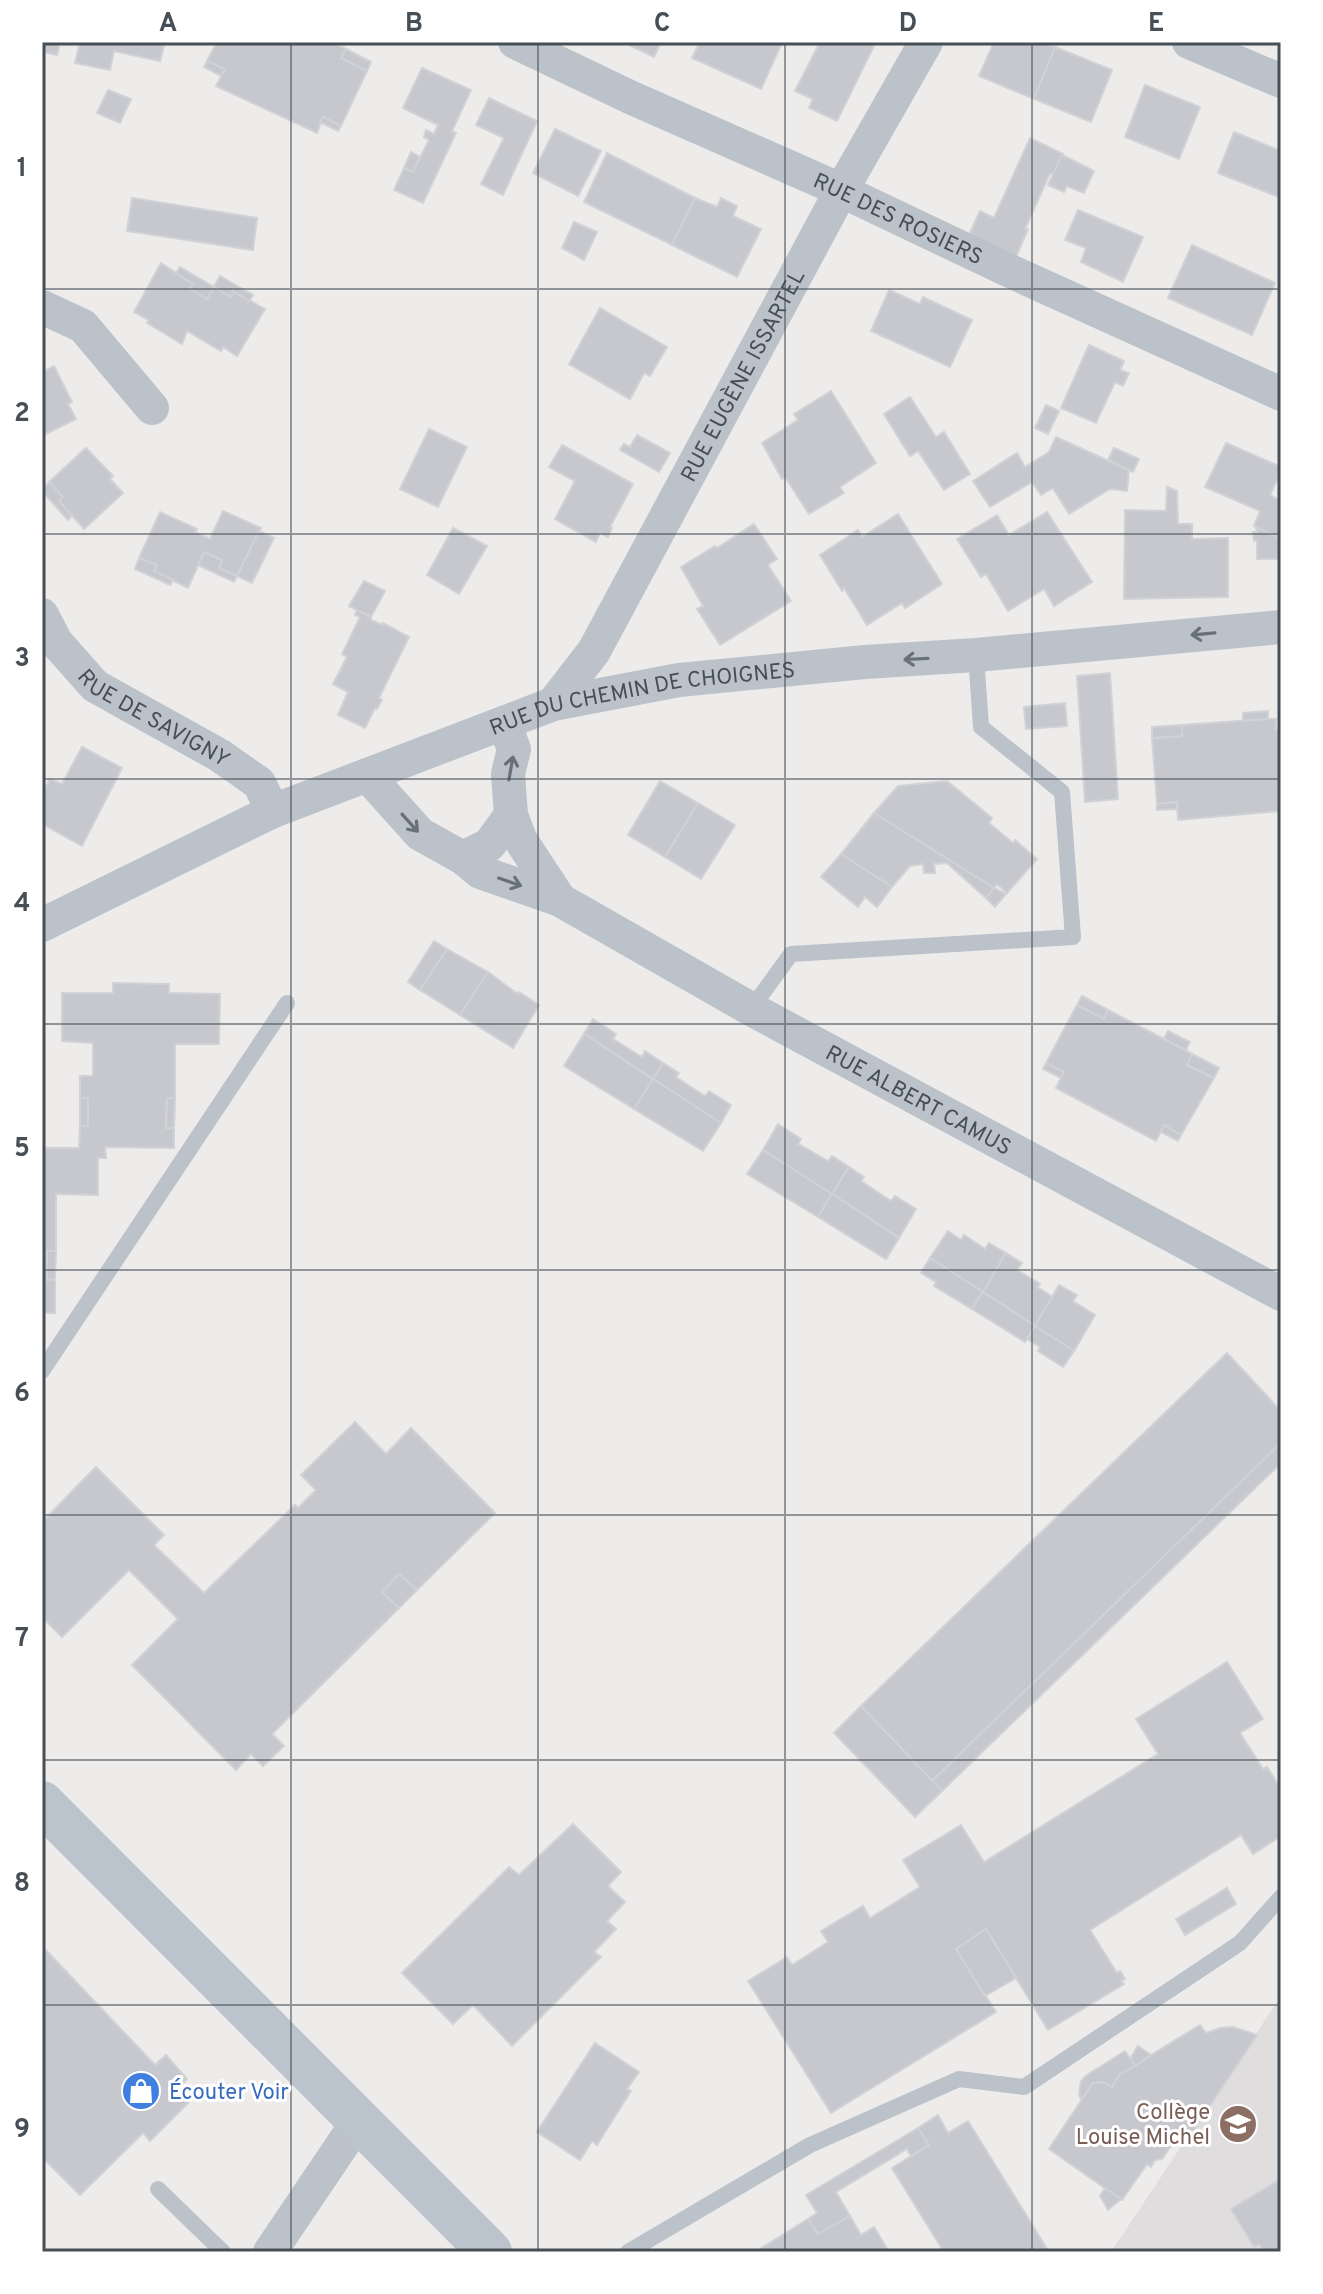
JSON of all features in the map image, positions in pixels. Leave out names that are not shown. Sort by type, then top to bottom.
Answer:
[{"type":"street","name":"RUE DES ROSIERS","points":[[515,42],[1281,394]]},
{"type":"street","name":"RUE EUGÈNE ISSARTEL","points":[[553,704],[594,651],[841,191],[926,42]]},
{"type":"street","points":[[1189,42],[1281,81]]},
{"type":"street","points":[[42,307],[83,326],[152,408]]},
{"type":"street","name":"RUE DE SAVIGNY","points":[[42,615],[56,642],[95,686],[219,755],[259,783],[273,811]]},
{"type":"street","name":"RUE DU CHEMIN DE CHOIGNES","points":[[42,925],[273,811],[553,704],[679,680],[1281,627]]},
{"type":"street","points":[[504,723],[514,749],[508,774],[511,815],[520,839],[560,900]]},
{"type":"street","name":"RUE ALBERT CAMUS","points":[[367,775],[420,834],[463,858],[480,872],[560,900],[751,1009],[1281,1294]]},
{"type":"street","points":[[463,858],[489,845],[511,815]]},
{"type":"street","points":[[42,1803],[490,2252]]},
{"type":"street","points":[[270,2252],[359,2120]]},
{"type":"lane","points":[[751,1009],[791,954],[1073,937],[1062,792],[981,727],[976,655]]},
{"type":"lane","points":[[42,1371],[287,1003]]},
{"type":"lane","points":[[628,2252],[810,2145],[959,2079],[1024,2087],[1240,1943],[1281,1897]]},
{"type":"lane","points":[[158,2189],[223,2252]]},
{"type":"shaded area","name":"Collège Louise Michel","points":[[1281,1996],[1281,2252],[1111,2252]]},
{"type":"building","points":[[42,42],[60,42],[57,55],[42,52]]},
{"type":"building","points":[[80,42],[165,42],[160,61],[114,51],[110,70],[75,63]]},
{"type":"building","points":[[217,42],[331,42],[346,49],[341,58],[367,71],[341,126],[323,117],[317,133],[216,86],[225,69],[207,61]]},
{"type":"building","points":[[623,42],[661,42],[654,57]]},
{"type":"building","points":[[700,42],[775,42],[781,45],[761,89],[692,58]]},
{"type":"building","points":[[820,42],[866,42],[874,46],[837,121],[809,108],[813,99],[795,91]]},
{"type":"building","points":[[994,42],[1042,42],[1055,47],[1034,99],[979,76]]},
{"type":"building","points":[[1055,47],[1112,70],[1091,122],[1034,99]]},
{"type":"building","points":[[346,49],[371,62],[367,71],[341,58]]},
{"type":"building","points":[[207,61],[225,69],[221,76],[204,67]]},
{"type":"building","points":[[422,68],[471,90],[452,131],[456,133],[423,203],[394,190],[404,168],[413,172],[429,140],[424,137],[426,130],[434,134],[438,125],[403,108]]},
{"type":"building","points":[[1145,85],[1200,107],[1179,159],[1125,137]]},
{"type":"building","points":[[108,90],[131,99],[120,123],[97,113]]},
{"type":"building","points":[[489,98],[537,121],[503,195],[481,184],[504,138],[476,125]]},
{"type":"building","points":[[323,117],[341,126],[338,131],[320,122]]},
{"type":"building","points":[[555,129],[601,151],[578,196],[533,173]]},
{"type":"building","points":[[1234,132],[1281,151],[1281,198],[1218,173]]},
{"type":"building","points":[[1030,138],[1063,154],[1053,175],[1050,173],[1016,257],[969,235],[980,211],[994,218]]},
{"type":"building","points":[[411,152],[420,157],[413,172],[404,168]]},
{"type":"building","points":[[607,153],[695,198],[672,245],[584,202]]},
{"type":"building","points":[[1062,155],[1094,171],[1084,193],[1067,186],[1064,192],[1048,185]]},
{"type":"building","points":[[132,198],[257,218],[253,250],[127,231]]},
{"type":"building","points":[[695,198],[717,207],[721,198],[737,206],[733,216],[761,229],[737,277],[672,245]]},
{"type":"building","points":[[1078,210],[1143,237],[1123,282],[1081,262],[1086,248],[1065,240]]},
{"type":"building","points":[[574,222],[597,232],[584,260],[562,248]]},
{"type":"building","points":[[1192,245],[1275,283],[1252,335],[1168,298]]},
{"type":"building","points":[[161,263],[193,284],[190,289],[207,299],[214,287],[231,297],[233,291],[265,309],[237,356],[223,347],[221,351],[187,331],[182,344],[134,312]]},
{"type":"building","points":[[180,267],[214,287],[207,299],[190,289],[193,284],[176,273]]},
{"type":"building","points":[[220,276],[253,295],[249,301],[233,291],[231,297],[214,287]]},
{"type":"building","points":[[889,290],[920,304],[923,297],[972,320],[950,367],[871,331]]},
{"type":"building","points":[[600,308],[667,347],[650,376],[644,373],[630,399],[569,364]]},
{"type":"building","points":[[1089,345],[1124,361],[1120,370],[1129,373],[1123,386],[1115,382],[1096,423],[1061,408]]},
{"type":"building","points":[[54,366],[72,402],[68,404],[76,419],[42,436],[42,372]]},
{"type":"building","points":[[831,391],[876,463],[840,487],[844,493],[809,514],[785,477],[782,479],[762,443],[798,420],[794,414]]},
{"type":"building","points":[[910,397],[936,437],[944,432],[970,474],[944,490],[918,451],[910,456],[884,414]]},
{"type":"building","points":[[1046,405],[1059,411],[1048,434],[1035,428]]},
{"type":"building","points":[[429,429],[467,447],[438,507],[400,489]]},
{"type":"building","points":[[637,435],[670,453],[659,472],[620,450],[624,444],[630,447]]},
{"type":"building","points":[[1056,437],[1129,470],[1127,491],[1110,489],[1069,514],[1053,488],[1041,495],[1032,482],[990,507],[973,481],[1017,453],[1025,467],[1049,452]]},
{"type":"building","points":[[1226,443],[1281,467],[1270,495],[1281,501],[1281,530],[1278,537],[1254,526],[1260,511],[1205,487]]},
{"type":"building","points":[[562,445],[633,484],[610,527],[608,537],[600,533],[596,542],[555,519],[575,481],[549,467]]},
{"type":"building","points":[[86,448],[113,476],[110,479],[123,493],[84,529],[59,501],[63,497],[49,482]]},
{"type":"building","points":[[1114,448],[1139,459],[1133,472],[1108,460]]},
{"type":"building","points":[[49,482],[63,497],[59,501],[72,516],[68,520],[42,491]]},
{"type":"building","points":[[1167,487],[1177,491],[1178,524],[1192,524],[1192,539],[1228,538],[1228,597],[1124,599],[1125,510],[1166,511]]},
{"type":"building","points":[[223,511],[261,528],[237,576],[219,568],[222,560],[204,552],[188,588],[154,571],[157,565],[139,558],[160,512],[197,529],[195,532],[210,539]]},
{"type":"building","points":[[1047,512],[1092,582],[1054,606],[1044,589],[1008,611],[986,574],[981,577],[957,539],[997,515],[1009,535]]},
{"type":"building","points":[[898,514],[942,584],[905,608],[902,603],[867,625],[820,555],[858,530],[862,537]]},
{"type":"building","points":[[754,524],[777,559],[768,565],[791,601],[720,645],[697,609],[703,606],[681,567]]},
{"type":"building","points":[[1256,527],[1280,538],[1280,559],[1257,559],[1257,540],[1254,541],[1253,532],[1257,532]]},
{"type":"building","points":[[453,528],[487,546],[459,594],[427,575]]},
{"type":"building","points":[[259,531],[274,538],[252,583],[237,576]]},
{"type":"building","points":[[204,552],[222,560],[219,568],[237,576],[234,582],[198,565]]},
{"type":"building","points":[[139,558],[157,565],[154,571],[173,580],[170,585],[135,569]]},
{"type":"building","points":[[364,581],[385,591],[371,617],[349,606]]},
{"type":"building","points":[[357,610],[371,617],[371,620],[409,637],[379,698],[382,700],[365,728],[338,715],[348,692],[333,684],[347,657],[342,654],[360,617],[355,615]]},
{"type":"building","points":[[1110,673],[1118,799],[1085,802],[1077,676]]},
{"type":"building","points":[[1065,703],[1067,726],[1026,729],[1024,707]]},
{"type":"building","points":[[1268,711],[1268,719],[1243,721],[1243,713]]},
{"type":"building","points":[[1276,719],[1276,730],[1281,730],[1281,811],[1178,820],[1177,802],[1157,804],[1152,738],[1182,736],[1182,725]]},
{"type":"building","points":[[1182,725],[1182,736],[1152,738],[1152,727]]},
{"type":"building","points":[[82,747],[122,768],[82,846],[42,824],[42,794],[50,779],[62,784]]},
{"type":"building","points":[[660,781],[698,803],[665,857],[628,835]]},
{"type":"building","points":[[947,781],[992,818],[989,823],[1037,859],[1007,893],[997,884],[994,888],[874,813],[898,786]]},
{"type":"building","points":[[1177,802],[1177,809],[1157,810],[1157,804]]},
{"type":"building","points":[[698,803],[735,825],[701,879],[665,857]]},
{"type":"building","points":[[874,813],[994,888],[986,898],[947,863],[934,864],[935,873],[924,873],[923,864],[910,866],[892,887],[841,854]]},
{"type":"building","points":[[841,854],[892,887],[877,907],[865,897],[858,907],[821,877]]},
{"type":"building","points":[[994,888],[1006,894],[995,907],[986,898]]},
{"type":"building","points":[[434,941],[447,949],[420,990],[408,982]]},
{"type":"building","points":[[447,949],[488,972],[460,1015],[420,990]]},
{"type":"building","points":[[488,972],[539,1005],[513,1048],[460,1015]]},
{"type":"building","points":[[113,983],[169,984],[169,993],[220,994],[219,1044],[175,1044],[175,1098],[167,1099],[166,1128],[174,1128],[174,1148],[105,1147],[106,1158],[98,1158],[98,1195],[56,1194],[56,1251],[47,1251],[47,1280],[55,1279],[55,1313],[42,1313],[42,1148],[79,1148],[80,1126],[88,1126],[88,1098],[80,1098],[80,1076],[93,1076],[93,1043],[62,1041],[62,993],[113,993]]},
{"type":"building","points":[[1082,996],[1108,1010],[1104,1019],[1077,1005]]},
{"type":"building","points":[[1077,1005],[1104,1019],[1108,1010],[1164,1039],[1192,1054],[1187,1065],[1214,1078],[1181,1135],[1164,1125],[1156,1141],[1056,1088],[1064,1072],[1046,1063]]},
{"type":"building","points":[[593,1019],[616,1034],[613,1039],[642,1057],[645,1051],[663,1063],[653,1079],[584,1034]]},
{"type":"building","points":[[1168,1031],[1190,1042],[1186,1050],[1164,1039]]},
{"type":"building","points":[[584,1034],[653,1079],[634,1109],[564,1066]]},
{"type":"building","points":[[1192,1054],[1219,1068],[1214,1078],[1187,1065]]},
{"type":"building","points":[[663,1063],[679,1073],[676,1077],[705,1096],[709,1091],[731,1105],[721,1123],[653,1079]]},
{"type":"building","points":[[1046,1063],[1064,1072],[1061,1078],[1043,1069]]},
{"type":"building","points":[[653,1079],[721,1123],[703,1151],[634,1109]]},
{"type":"building","points":[[80,1098],[88,1098],[88,1126],[80,1126]]},
{"type":"building","points":[[175,1098],[174,1128],[166,1128],[167,1099]]},
{"type":"building","points":[[778,1124],[801,1139],[798,1144],[828,1161],[832,1156],[849,1167],[832,1194],[763,1150]]},
{"type":"building","points":[[1164,1125],[1181,1135],[1178,1141],[1161,1132]]},
{"type":"building","points":[[763,1150],[832,1194],[818,1217],[747,1174]]},
{"type":"building","points":[[849,1167],[864,1177],[861,1181],[891,1201],[895,1196],[916,1209],[899,1238],[832,1194]]},
{"type":"building","points":[[832,1194],[899,1238],[886,1259],[818,1217]]},
{"type":"building","points":[[948,1231],[961,1240],[964,1235],[985,1249],[989,1243],[1006,1253],[983,1292],[930,1258]]},
{"type":"building","points":[[47,1251],[56,1251],[55,1279],[47,1280]]},
{"type":"building","points":[[1006,1253],[1022,1263],[1017,1270],[1040,1284],[1037,1287],[1053,1297],[1035,1326],[983,1292]]},
{"type":"building","points":[[930,1258],[983,1292],[972,1309],[934,1286],[936,1282],[921,1273]]},
{"type":"building","points":[[1059,1285],[1077,1295],[1073,1301],[1095,1315],[1074,1351],[1035,1326]]},
{"type":"building","points":[[983,1292],[1035,1326],[1025,1342],[972,1309]]},
{"type":"building","points":[[1035,1326],[1074,1351],[1063,1367],[1038,1351],[1040,1347],[1027,1339]]},
{"type":"building","points":[[1227,1353],[1281,1411],[1281,1443],[932,1781],[861,1706]]},
{"type":"building","points":[[355,1422],[386,1454],[411,1428],[495,1513],[417,1590],[399,1574],[382,1592],[399,1608],[272,1734],[284,1746],[263,1766],[251,1754],[236,1770],[132,1665],[178,1619],[129,1570],[62,1637],[42,1617],[42,1522],[96,1467],[164,1535],[154,1545],[204,1593],[295,1505],[298,1508],[316,1490],[301,1475]]},
{"type":"building","points":[[1281,1443],[1281,1463],[942,1791],[932,1781]]},
{"type":"building","points":[[399,1574],[417,1590],[399,1608],[382,1592]]},
{"type":"building","points":[[1227,1662],[1263,1719],[1240,1733],[1263,1769],[1267,1767],[1281,1789],[1281,1836],[1253,1854],[1241,1835],[1090,1930],[1117,1973],[1120,1971],[1125,1979],[1121,1981],[1124,1984],[1048,2030],[986,1929],[956,1949],[996,2012],[831,2113],[748,1981],[787,1957],[792,1965],[828,1942],[821,1931],[863,1906],[870,1918],[920,1887],[903,1860],[961,1825],[984,1862],[1158,1754],[1136,1719]]},
{"type":"building","points":[[861,1706],[942,1791],[915,1817],[834,1733]]},
{"type":"building","points":[[573,1824],[621,1872],[608,1886],[625,1902],[607,1921],[616,1929],[594,1952],[601,1957],[512,2046],[473,2005],[453,2024],[402,1973],[509,1867],[519,1875]]},
{"type":"building","points":[[1227,1888],[1236,1904],[1185,1935],[1176,1919]]},
{"type":"building","points":[[986,1929],[1016,1978],[985,1996],[956,1949]]},
{"type":"building","points":[[42,1946],[155,2065],[166,2055],[187,2079],[183,2083],[183,2096],[189,2102],[150,2141],[143,2133],[80,2195],[42,2157]]},
{"type":"building","points":[[1200,2025],[1206,2033],[1233,2027],[1257,2035],[1187,2140],[1178,2135],[1162,2159],[1155,2160],[1151,2167],[1147,2164],[1122,2200],[1049,2149],[1093,2083],[1103,2082],[1112,2087],[1120,2074]]},
{"type":"building","points":[[595,2043],[639,2072],[627,2089],[631,2091],[597,2145],[592,2141],[580,2160],[537,2132]]},
{"type":"building","points":[[1138,2046],[1151,2055],[1135,2066],[1130,2059]]},
{"type":"building","points":[[1125,2051],[1135,2066],[1120,2074],[1112,2087],[1103,2082],[1093,2083],[1081,2100],[1081,2081]]},
{"type":"building","points":[[938,2115],[948,2133],[968,2121],[1049,2252],[944,2252],[892,2168],[929,2145],[918,2128]]},
{"type":"building","points":[[918,2128],[929,2145],[911,2156],[907,2149],[836,2192],[850,2216],[818,2234],[808,2219],[817,2213],[806,2195]]},
{"type":"building","points":[[1281,2179],[1281,2252],[1264,2252],[1259,2244],[1254,2247],[1231,2209]]},
{"type":"building","points":[[1105,2188],[1121,2199],[1108,2210],[1100,2196]]},
{"type":"building","points":[[850,2216],[861,2235],[874,2227],[889,2252],[755,2252],[808,2219],[818,2234]]},
{"type":"place","name":"Écouter Voir","points":[[141,2091]]},
{"type":"place","name":"Collège Louise Michel","points":[[1238,2124]]}]
